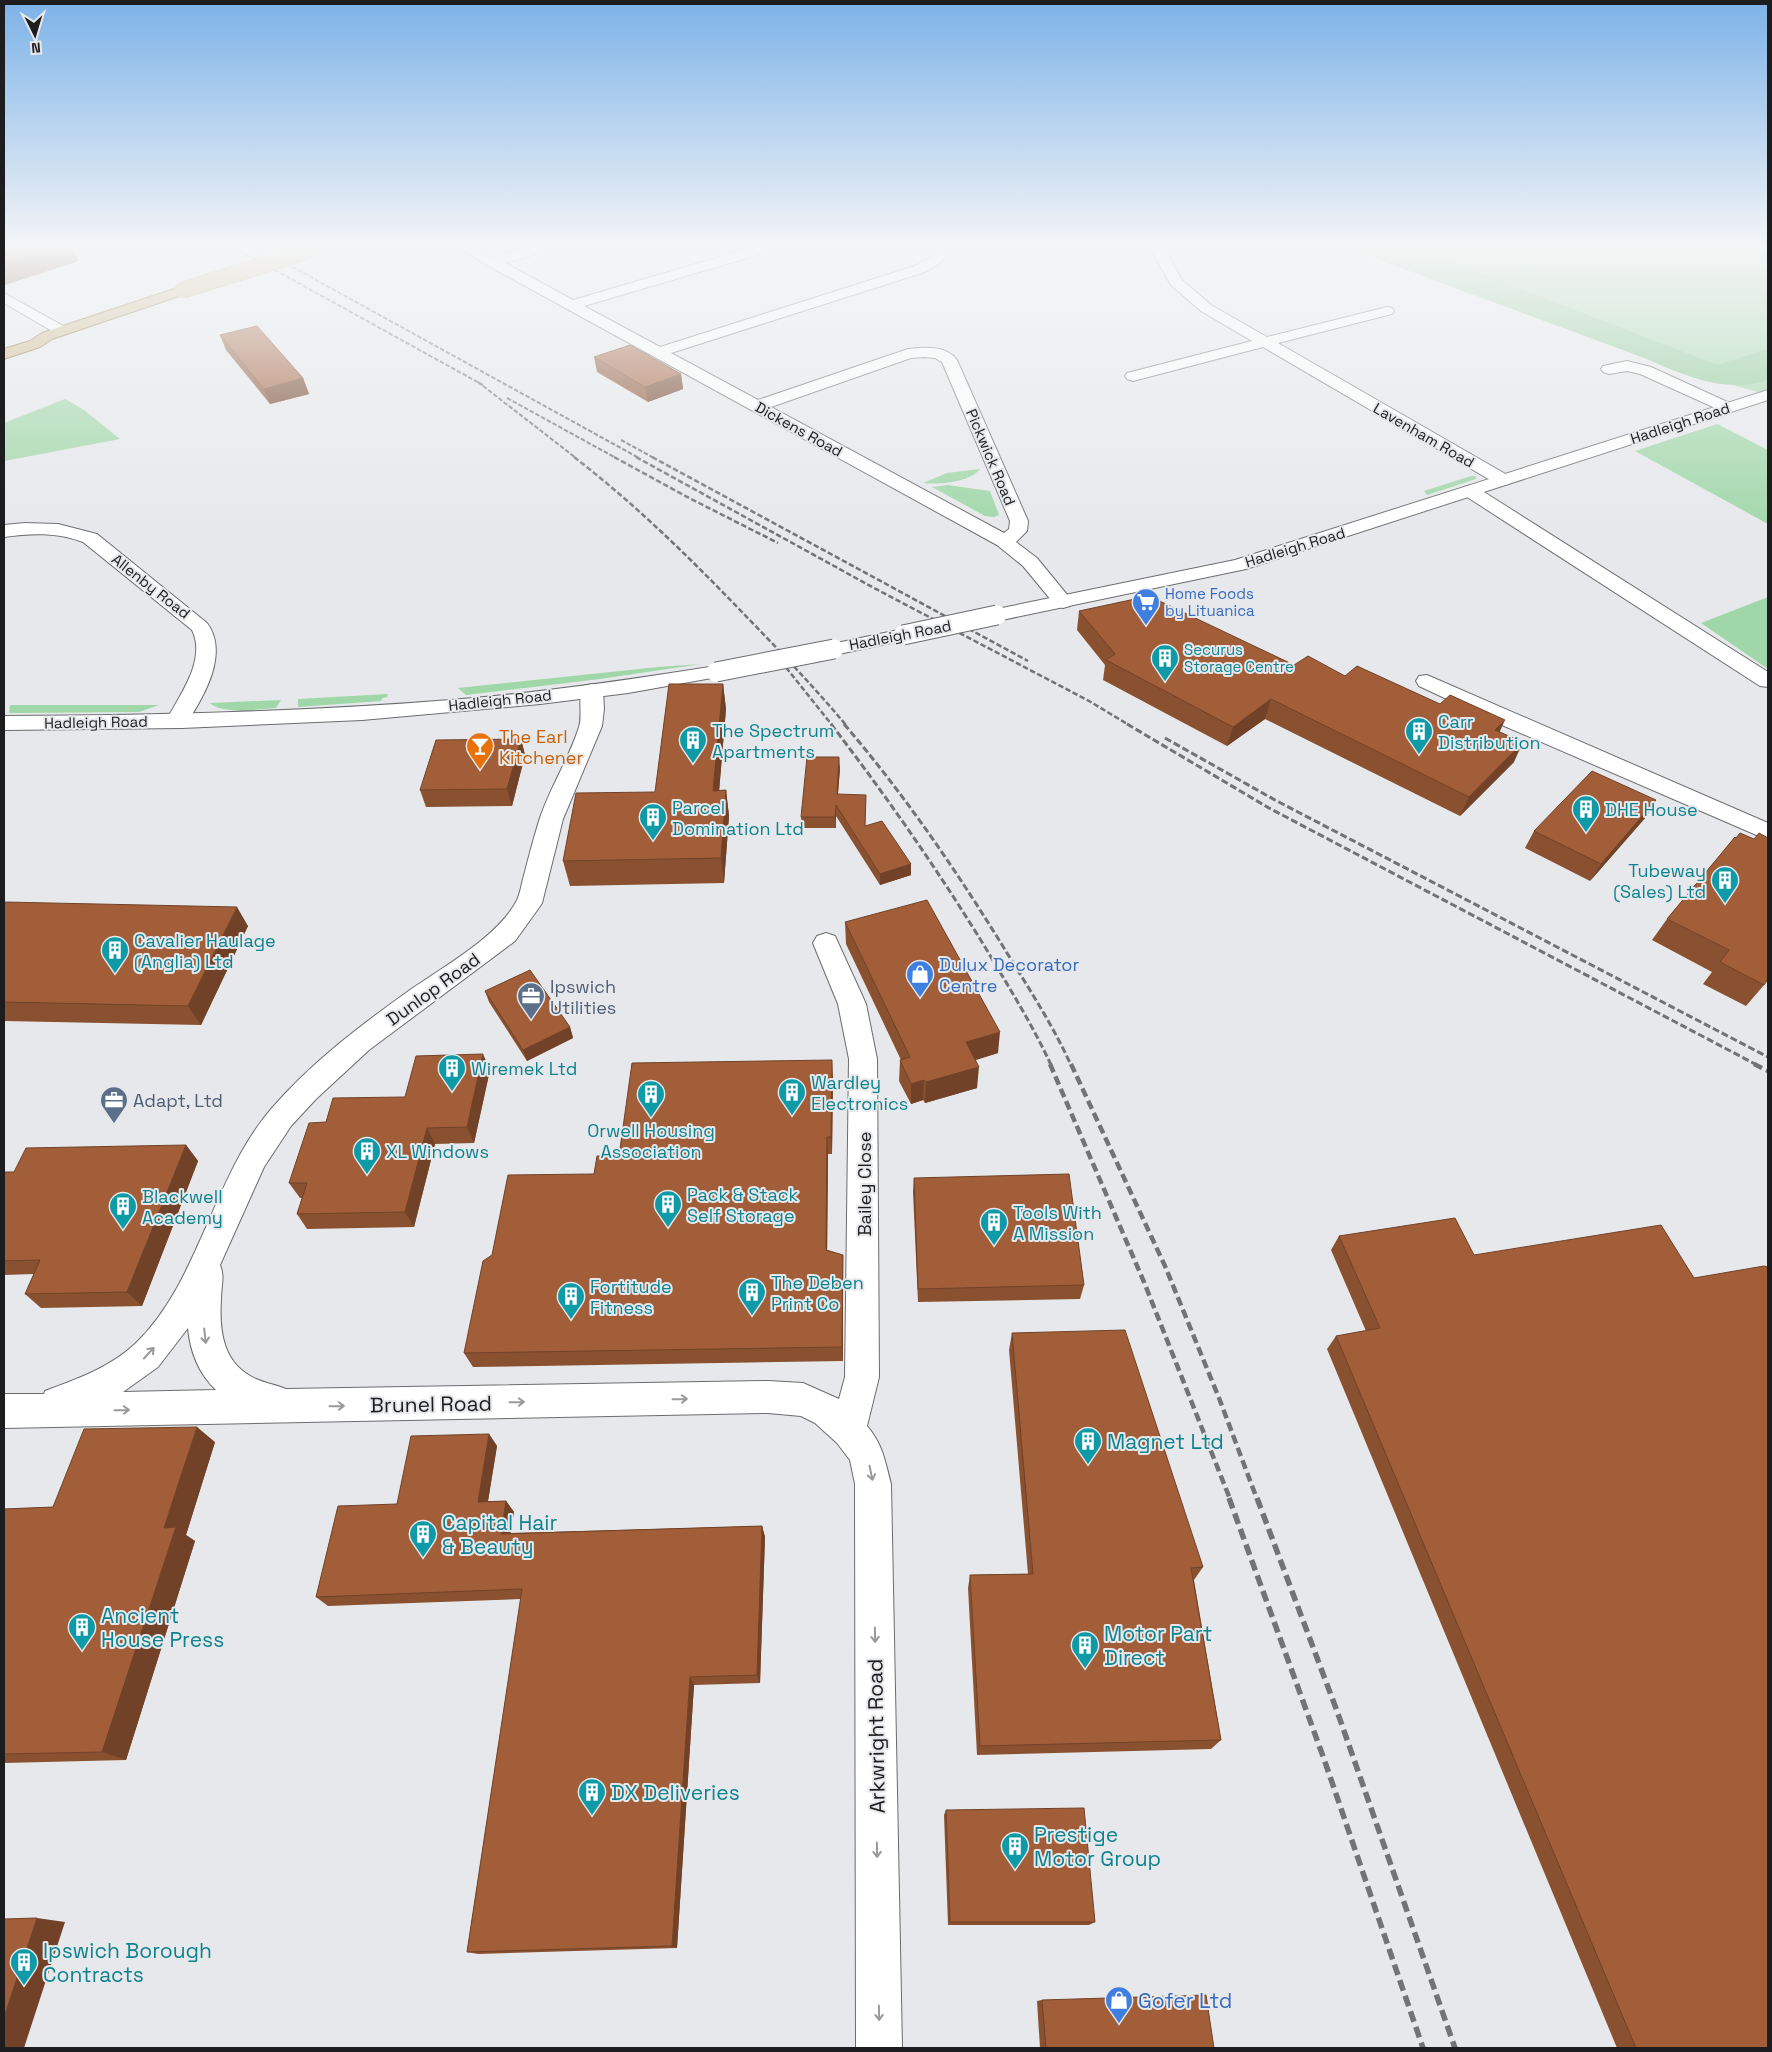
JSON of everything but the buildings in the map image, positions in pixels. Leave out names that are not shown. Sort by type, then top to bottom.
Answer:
[{"type":"main road","points":[[4,354],[35,344]]},
{"type":"street","name":"Dickens Road","points":[[644,344],[1004,541],[1030,562],[1063,602]]},
{"type":"street","points":[[659,352],[685,344]]},
{"type":"street","points":[[1133,376],[1261,344]]},
{"type":"street","name":"Lavenham Road","points":[[1265,344],[1503,480]]},
{"type":"street","name":"Pickwick Road","points":[[758,406],[908,354],[926,352],[945,356],[949,360],[1019,520],[1020,526],[1017,532],[1004,541]]},
{"type":"street","points":[[1609,370],[1627,366],[1645,370],[1728,408]]},
{"type":"street","name":"Hadleigh Road","points":[[4,723],[327,715],[510,700],[592,691],[650,684],[716,672],[1239,565],[1768,395]]},
{"type":"street","points":[[1470,491],[1768,681]]},
{"type":"street","name":"Allenby Road","points":[[4,531],[58,529],[90,538],[194,620],[205,635],[206,650],[199,677],[177,720]]},
{"type":"street","points":[[1427,682],[1768,832]]},
{"type":"street","name":"Dunlop Road","points":[[7,1411],[58,1402],[90,1392],[120,1377],[142,1360],[176,1321],[194,1291],[240,1182],[257,1150],[300,1097],[340,1060],[378,1029],[506,934],[519,918],[529,903],[552,819],[591,726],[593,710],[592,691]]},
{"type":"street","name":"Bailey Close","points":[[826,943],[852,1004],[864,1068],[862,1377],[849,1431]]},
{"type":"street","name":"Dunlop Road","points":[[211,1253],[203,1317],[206,1344],[213,1362],[226,1378],[244,1392],[264,1400],[302,1407]]},
{"type":"street","name":"Brunel Road","points":[[7,1411],[768,1397],[803,1400],[827,1411],[849,1431]]},
{"type":"street","name":"Arkwright Road","points":[[849,1431],[866,1452],[873,1484],[879,2048]]},
{"type":"green space","points":[[1606,344],[1663,344],[1715,364],[1768,349],[1768,380],[1752,384],[1721,384],[1691,377]]},
{"type":"green space","points":[[1613,344],[1768,344],[1768,395],[1691,373]]},
{"type":"green space","points":[[65,399],[84,410],[120,439],[4,461],[4,423]]},
{"type":"green space","points":[[1717,424],[1768,450],[1768,524],[1635,451]]},
{"type":"green space","points":[[980,469],[969,477],[954,482],[923,483],[947,473]]},
{"type":"green space","points":[[1476,476],[1476,479],[1427,495],[1424,491]]},
{"type":"green space","points":[[948,485],[990,491],[999,515],[994,517],[985,516],[932,487]]},
{"type":"green space","points":[[1768,597],[1768,669],[1701,623]]},
{"type":"green space","points":[[701,664],[600,679],[466,695],[458,688],[658,667]]},
{"type":"green space","points":[[388,694],[381,701],[298,707],[298,699]]},
{"type":"green space","points":[[281,700],[276,708],[251,710],[223,709],[210,703]]},
{"type":"green space","points":[[10,705],[159,705],[139,712],[9,713]]},
{"type":"railway","points":[[408,344],[479,383]]},
{"type":"railway","points":[[432,344],[639,458]]},
{"type":"railway","points":[[479,383],[483,385]]},
{"type":"railway","points":[[479,383],[576,458]]},
{"type":"railway","points":[[507,398],[616,458]]},
{"type":"railway","points":[[621,440],[654,458]]},
{"type":"railway","points":[[574,457],[640,512],[702,571],[782,654],[846,725]]},
{"type":"railway","points":[[614,457],[778,543]]},
{"type":"railway","points":[[636,457],[874,588],[1089,701],[1129,725]]},
{"type":"railway","points":[[652,457],[1028,661]]},
{"type":"railway","points":[[776,655],[832,725]]},
{"type":"railway","points":[[831,724],[893,807],[951,893],[1013,994],[1051,1065]]},
{"type":"railway","points":[[844,724],[888,778],[950,864],[1033,994],[1071,1065]]},
{"type":"railway","points":[[1127,724],[1269,808],[1757,1065]]},
{"type":"railway","points":[[1165,738],[1275,800],[1768,1057]]},
{"type":"railway","points":[[1050,1064],[1144,1282],[1230,1499]]},
{"type":"railway","points":[[1071,1064],[1165,1266],[1219,1398],[1257,1499]]},
{"type":"railway","points":[[1754,1064],[1768,1071]]},
{"type":"railway","points":[[1229,1498],[1324,1759],[1423,2048]]},
{"type":"railway","points":[[1257,1498],[1337,1711],[1455,2048]]},
{"type":"place","name":"Home Foods by Lituanica","points":[[1146,626]]},
{"type":"place","name":"Securus Storage Centre","points":[[1165,682]]},
{"type":"place","name":"Carr Distribution","points":[[1419,755]]},
{"type":"place","name":"The Spectrum Apartments","points":[[693,764]]},
{"type":"place","name":"The Earl Kitchener","points":[[480,770]]},
{"type":"place","name":"DHE House","points":[[1586,833]]},
{"type":"place","name":"Parcel Domination Ltd","points":[[653,841]]},
{"type":"place","name":"Tubeway (Sales) Ltd","points":[[1725,904]]},
{"type":"place","name":"Cavalier Haulage (Anglia) Ltd","points":[[115,974]]},
{"type":"place","name":"Dulux Decorator Centre","points":[[920,998]]},
{"type":"place","name":"Ipswich Utilities","points":[[531,1020]]},
{"type":"place","name":"Wiremek Ltd","points":[[452,1092]]},
{"type":"place","name":"Wardley Electronics","points":[[792,1116]]},
{"type":"place","name":"Orwell Housing Association","points":[[651,1118]]},
{"type":"place","name":"Adapt, Ltd","points":[[114,1124]]},
{"type":"place","name":"XL Windows","points":[[367,1175]]},
{"type":"place","name":"Pack & Stack Self Storage","points":[[668,1228]]},
{"type":"place","name":"Blackwell Academy","points":[[123,1230]]},
{"type":"place","name":"Tools With A Mission","points":[[994,1246]]},
{"type":"place","name":"The Deben Print Co","points":[[752,1316]]},
{"type":"place","name":"Fortitude Fitness","points":[[571,1320]]},
{"type":"place","name":"Magnet Ltd","points":[[1088,1465]]},
{"type":"place","name":"Capital Hair & Beauty","points":[[423,1558]]},
{"type":"place","name":"Ancient House Press","points":[[82,1651]]},
{"type":"place","name":"Motor Part Direct","points":[[1085,1669]]},
{"type":"place","name":"DX Deliveries","points":[[592,1816]]},
{"type":"place","name":"Prestige Motor Group","points":[[1015,1870]]},
{"type":"place","name":"Ipswich Borough Contracts","points":[[24,1986]]},
{"type":"place","name":"Gofer Ltd","points":[[1119,2024]]}]
